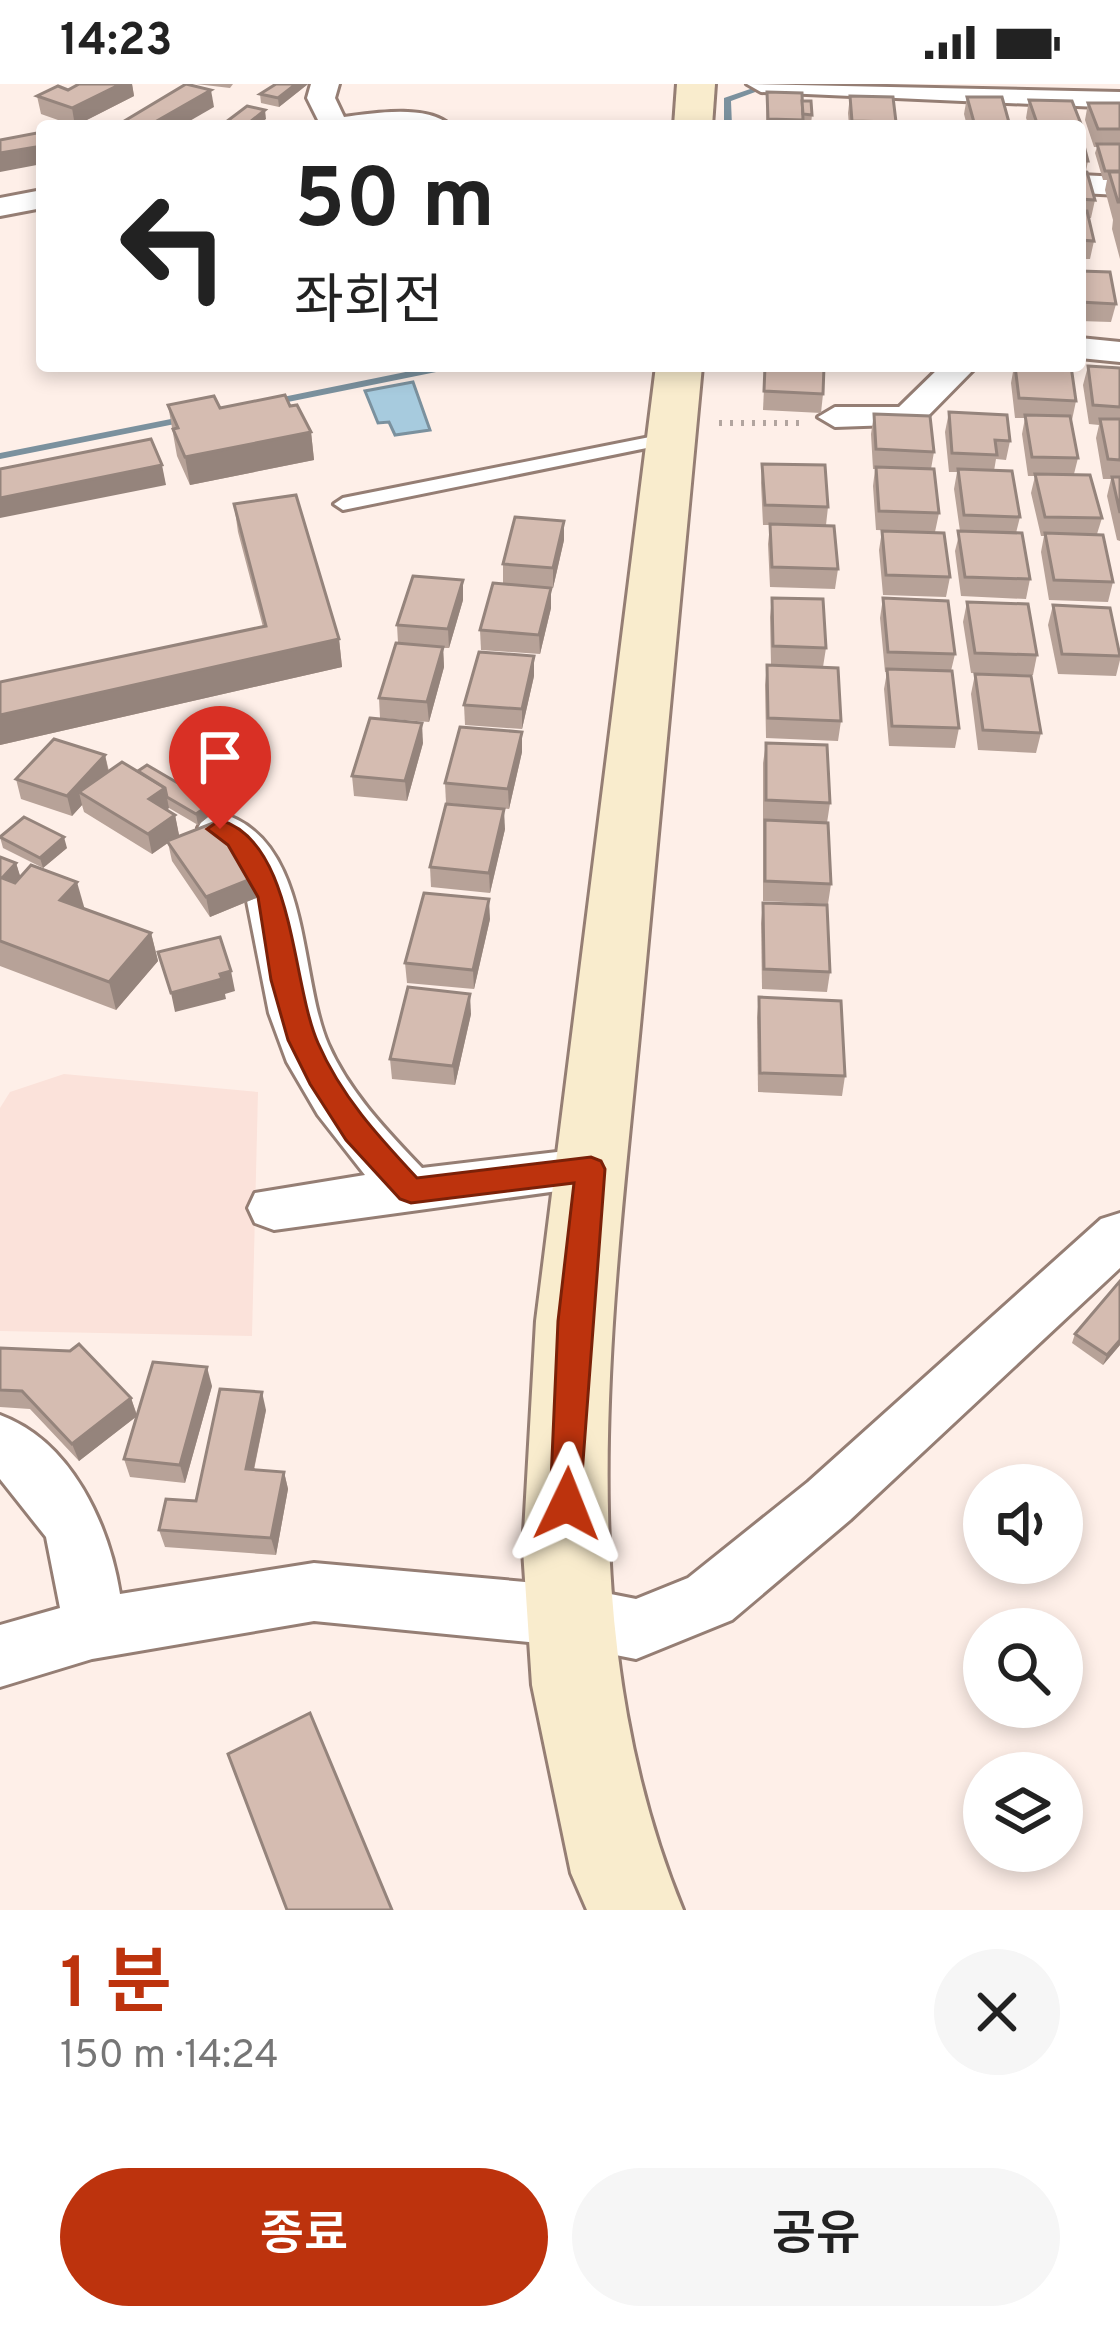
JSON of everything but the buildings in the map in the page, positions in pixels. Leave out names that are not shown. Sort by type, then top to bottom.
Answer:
[{"type":"street","points":[[325,84],[321,98],[333,120]]},
{"type":"street","points":[[693,120],[695,84]]},
{"type":"street","points":[[761,84],[1120,100]]},
{"type":"street","points":[[1086,184],[1120,186]]},
{"type":"street","points":[[1086,349],[1120,352]]},
{"type":"street","points":[[835,417],[908,417],[954,372]]},
{"type":"street","points":[[636,1910],[619,1874],[585,1727],[566,1550],[574,1321],[676,409]]},
{"type":"street","points":[[220,829],[238,839],[271,897],[285,980],[302,1040],[325,1084],[356,1132],[411,1191]]},
{"type":"street","points":[[274,1208],[591,1169]]},
{"type":"street","points":[[0,1656],[92,1629],[314,1592],[570,1616],[636,1629],[710,1599],[829,1502],[1120,1234]]},
{"type":"street","points":[[0,1441],[53,1487],[89,1568],[92,1629]]},
{"type":"lane","points":[[343,504],[676,409]]},
{"type":"path","points":[[676,409],[802,423],[835,417]]},
{"type":"shaded area","points":[[64,1074],[258,1092],[252,1336],[0,1331],[0,1108],[10,1092]]},
{"type":"water","points":[[413,382],[430,430],[395,435],[389,422],[378,423],[365,391]]},
{"type":"waterway","points":[[728,120],[727,100],[773,84]]},
{"type":"waterway","points":[[268,403],[421,372]]},
{"type":"waterway","points":[[0,456],[191,418]]},
{"type":"route","points":[[220,829],[238,839],[271,897],[285,980],[302,1040],[325,1084],[356,1132],[411,1191],[591,1169],[574,1321],[567,1504]]}]
